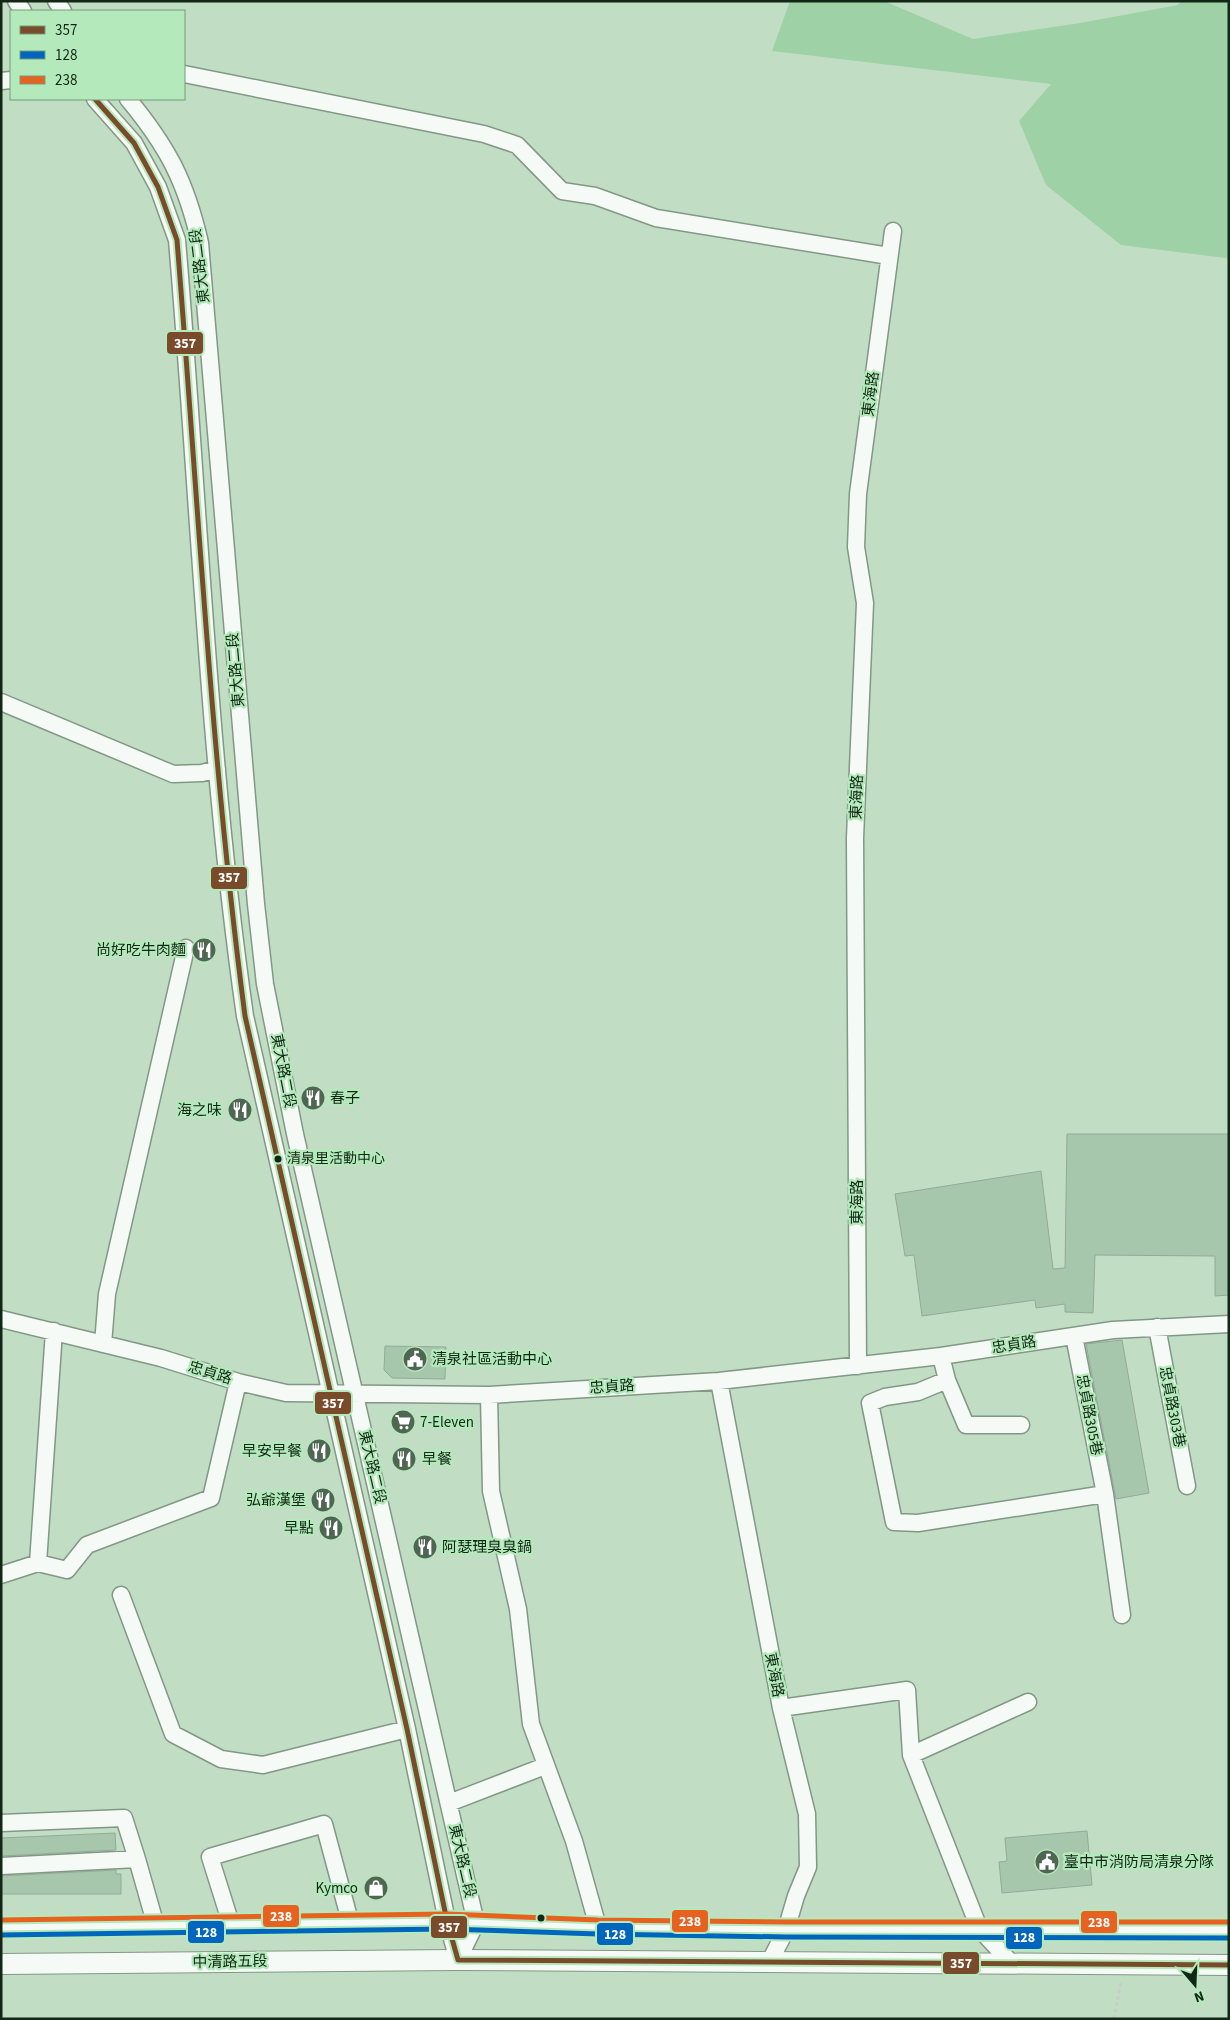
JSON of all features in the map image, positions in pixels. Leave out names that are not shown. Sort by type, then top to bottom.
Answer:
[{"type":"main road","points":[[1,1928],[448,1921],[598,1927],[786,1930],[979,1928],[1229,1930]]},
{"type":"main road","name":"中清路五段","points":[[1,1964],[458,1960],[1229,1965]]},
{"type":"street","points":[[185,74],[484,134],[517,145],[562,191],[594,196],[656,218],[889,256]]},
{"type":"street","name":"東大路二段","points":[[96,100],[134,143],[158,187],[177,240],[216,762],[231,922],[245,1016],[458,1960]]},
{"type":"street","name":"東大路二段","points":[[129,100],[156,133],[180,177],[192,209],[200,243],[256,904],[265,984],[295,1134],[476,1923]]},
{"type":"street","name":"東海路","points":[[858,1366],[855,838],[865,604],[856,546],[858,494],[893,231]]},
{"type":"street","points":[[1,702],[173,774],[202,773],[216,762],[243,751]]},
{"type":"street","points":[[103,1344],[107,1294],[186,948]]},
{"type":"street","name":"忠貞路","points":[[1,1319],[161,1358],[238,1382],[286,1393],[489,1395],[719,1381],[941,1356],[1113,1330],[1229,1324]]},
{"type":"street","name":"忠貞路303巷","points":[[1157,1327],[1186,1486]]},
{"type":"street","points":[[38,1564],[54,1331]]},
{"type":"street","name":"忠貞路305巷","points":[[1074,1336],[1104,1494],[1122,1615]]},
{"type":"street","points":[[941,1356],[947,1380],[966,1425],[1021,1424]]},
{"type":"street","points":[[947,1380],[918,1392],[885,1397],[870,1403],[894,1522],[918,1524],[1104,1494]]},
{"type":"street","name":"東海路","points":[[719,1381],[781,1708],[807,1814],[808,1867],[796,1896],[786,1930],[769,1962]]},
{"type":"street","points":[[1,1575],[38,1564],[67,1570],[87,1545],[211,1498],[238,1382]]},
{"type":"street","points":[[489,1395],[491,1491],[518,1609],[531,1724],[574,1841],[598,1927]]},
{"type":"street","points":[[120,1595],[173,1734],[221,1759],[263,1765],[407,1728]]},
{"type":"street","points":[[781,1708],[907,1690],[911,1755],[979,1928],[1012,1964]]},
{"type":"street","points":[[911,1755],[1028,1702]]},
{"type":"street","points":[[449,1803],[545,1766]]},
{"type":"street","points":[[1,1824],[124,1818],[138,1859],[156,1926]]},
{"type":"street","points":[[231,1924],[210,1857],[324,1824],[350,1922]]},
{"type":"street","points":[[1,1866],[138,1859]]},
{"type":"street","points":[[458,1960],[476,1923]]},
{"type":"path","points":[[1114,2019],[1124,1964]]},
{"type":"green space","points":[[790,1],[884,1],[973,39],[1080,23],[1178,5],[1181,1],[1229,1],[1229,260],[1226,258],[1121,245],[1046,185],[1019,121],[1051,84],[772,51]]},
{"type":"building","points":[[1067,1134],[1229,1134],[1229,1295],[1215,1296],[1215,1256],[1095,1255],[1093,1313],[1065,1312],[1065,1304],[1036,1308],[1035,1300],[922,1316],[914,1255],[905,1256],[895,1194],[1041,1171],[1053,1269],[1065,1268]]},
{"type":"building","points":[[1122,1340],[1149,1493],[1116,1499],[1086,1344]]},
{"type":"building","name":"清泉社區活動中心","points":[[385,1346],[446,1347],[445,1379],[392,1378],[384,1370]]},
{"type":"building","name":"臺中市消防局清泉分隊","points":[[1087,1831],[1092,1885],[1002,1893],[999,1862],[1007,1861],[1005,1838]]},
{"type":"building","points":[[115,1833],[116,1850],[1,1856],[1,1838]]},
{"type":"building","points":[[116,1870],[116,1874],[121,1874],[121,1894],[1,1894],[1,1876]]},
{"type":"transit line","name":"357","points":[[96,100],[134,143],[158,187],[177,240],[214,725],[233,919],[245,1016],[407,1729],[447,1921],[458,1960],[1229,1965]]},
{"type":"transit line","name":"238","points":[[1,1920],[447,1914],[598,1920],[786,1922],[1229,1922]]},
{"type":"transit line","name":"128","points":[[1,1935],[447,1929],[786,1937],[1229,1938]]},
{"type":"place","name":"尚好吃牛肉麵","points":[[204,950]]},
{"type":"place","name":"春子","points":[[313,1098]]},
{"type":"place","name":"海之味","points":[[240,1110]]},
{"type":"place","name":"清泉里活動中心","points":[[278,1159]]},
{"type":"place","name":"清泉社區活動中心","points":[[415,1359]]},
{"type":"place","name":"7-Eleven","points":[[403,1422]]},
{"type":"place","name":"早安早餐","points":[[319,1451]]},
{"type":"place","name":"早餐","points":[[404,1459]]},
{"type":"place","name":"弘爺漢堡","points":[[323,1500]]},
{"type":"place","name":"早點","points":[[331,1528]]},
{"type":"place","name":"阿瑟理臭臭鍋","points":[[425,1547]]},
{"type":"place","name":"臺中市消防局清泉分隊","points":[[1047,1862]]},
{"type":"place","name":"Kymco","points":[[376,1888]]}]
